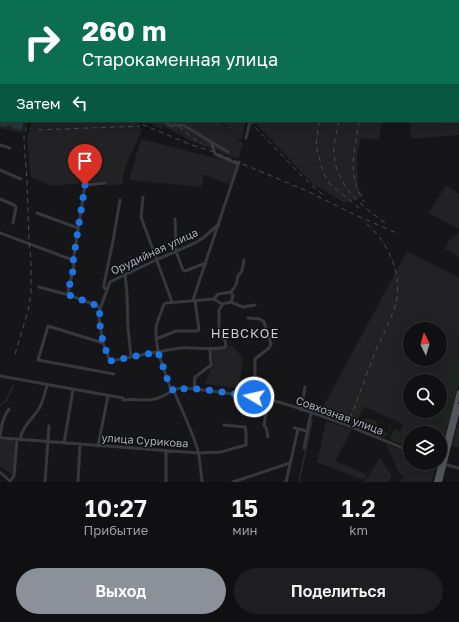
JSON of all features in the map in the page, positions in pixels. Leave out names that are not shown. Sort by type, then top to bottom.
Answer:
[{"type":"main road","points":[[447,442],[459,392]]},
{"type":"main road","points":[[447,446],[459,406]]},
{"type":"main road","points":[[436,482],[440,470]]},
{"type":"main road","points":[[440,482],[441,470]]},
{"type":"street","points":[[165,122],[171,126],[183,125],[228,152]]},
{"type":"street","points":[[246,138],[250,122]]},
{"type":"street","points":[[156,339],[176,331],[199,330],[194,301],[239,163],[215,154],[212,142]]},
{"type":"street","points":[[0,145],[10,148]]},
{"type":"street","points":[[0,170],[21,179]]},
{"type":"street","points":[[69,295],[68,292],[74,266],[73,262],[85,185],[105,183]]},
{"type":"street","points":[[143,197],[141,217],[172,302]]},
{"type":"street","points":[[0,199],[16,207],[13,223]]},
{"type":"street","points":[[106,289],[104,288],[104,284],[120,200]]},
{"type":"street","points":[[37,213],[78,228]]},
{"type":"street","points":[[175,218],[176,251],[184,271],[206,263]]},
{"type":"street","name":"Орудийная улица","points":[[131,357],[110,361],[102,343],[99,318],[100,308],[102,306],[106,289],[110,282],[203,238],[219,224]]},
{"type":"street","points":[[0,233],[70,259],[73,262]]},
{"type":"street","points":[[231,302],[231,292],[236,285],[238,276],[242,271],[244,260]]},
{"type":"street","points":[[125,274],[131,357],[182,348],[222,348],[226,345],[225,340],[219,334],[219,310],[223,304]]},
{"type":"street","points":[[39,287],[69,295],[100,308]]},
{"type":"street","points":[[214,299],[218,294],[231,292]]},
{"type":"street","points":[[202,482],[198,453],[188,423],[174,391],[170,387],[158,352],[156,326],[164,304],[172,302],[214,299],[219,303],[223,304],[231,302],[243,307],[255,305]]},
{"type":"street","points":[[248,318],[264,322],[271,344],[269,348],[256,359],[254,397]]},
{"type":"street","points":[[102,343],[48,326],[38,360],[114,374]]},
{"type":"street","points":[[194,389],[195,377],[211,365],[210,348]]},
{"type":"street","name":"Совхозная улица","points":[[0,376],[123,399],[155,399],[181,388],[218,391],[254,397],[311,413],[357,429],[403,448]]},
{"type":"street","points":[[0,472],[11,482],[14,476],[19,439],[23,429],[40,407],[47,385]]},
{"type":"street","points":[[301,410],[305,387]]},
{"type":"street","points":[[64,443],[73,390]]},
{"type":"street","points":[[98,446],[108,396]]},
{"type":"street","points":[[268,400],[264,426],[266,427],[268,437]]},
{"type":"street","name":"улица Сурикова","points":[[8,409],[4,416],[0,436],[2,438],[80,445],[198,453],[222,452],[246,446],[246,433],[244,427],[224,425]]},
{"type":"street","points":[[304,448],[311,413]]},
{"type":"street","points":[[45,482],[49,426]]},
{"type":"street","points":[[294,428],[307,431]]},
{"type":"street","points":[[286,482],[298,429]]},
{"type":"street","points":[[78,482],[80,445]]},
{"type":"street","points":[[166,451],[166,482]]},
{"type":"street","points":[[233,482],[290,463]]},
{"type":"street","points":[[447,464],[459,468]]},
{"type":"shaded area","points":[[0,122],[28,122],[22,133],[0,128]]},
{"type":"shaded area","points":[[0,122],[21,122],[23,124],[22,130],[15,129],[10,125],[5,127],[0,125]]},
{"type":"shaded area","points":[[32,122],[137,122],[142,130],[126,165],[123,176],[123,184],[107,186],[106,181],[52,186],[31,177],[27,137]]},
{"type":"shaded area","points":[[148,122],[220,122],[243,144],[238,159],[191,141],[163,126],[161,129]]},
{"type":"shaded area","points":[[222,122],[246,122],[242,139],[237,138]]},
{"type":"shaded area","points":[[254,122],[382,122],[379,140],[361,138],[357,156],[358,187],[364,196],[345,203],[313,184]]},
{"type":"shaded area","points":[[410,122],[459,122],[459,135],[411,139]]},
{"type":"shaded area","points":[[141,139],[238,164],[231,185],[204,175],[201,187],[129,180]]},
{"type":"shaded area","points":[[446,186],[459,193],[459,229],[428,213]]},
{"type":"shaded area","points":[[459,232],[459,257],[445,249],[449,241]]},
{"type":"shaded area","points":[[407,251],[459,277],[459,368],[447,415],[447,374],[403,374],[403,418],[446,418],[444,426],[403,426],[403,442],[397,440],[403,424],[365,407],[356,422],[348,422],[322,409]]},
{"type":"shaded area","points":[[233,346],[243,359],[239,388],[205,384],[213,362],[212,347]]},
{"type":"shaded area","points":[[459,358],[459,384],[447,428],[447,426],[444,426],[443,418],[447,418],[447,377],[452,365]]},
{"type":"shaded area","points":[[358,399],[363,401],[356,418],[358,419],[356,422],[351,422],[347,420],[348,417],[350,417]]},
{"type":"shaded area","points":[[366,418],[376,421],[380,430],[388,433],[390,432],[388,436],[383,437],[363,429],[361,424],[362,420]]},
{"type":"shaded area","points":[[459,420],[459,447],[452,446]]},
{"type":"shaded area","points":[[326,421],[352,430],[335,461],[367,474],[363,480],[317,462]]},
{"type":"shaded area","points":[[394,429],[403,433],[403,445],[391,440]]},
{"type":"shaded area","points":[[0,439],[15,441],[13,475],[0,467]]},
{"type":"shaded area","points":[[386,444],[403,450],[403,470],[435,470],[432,482],[402,482],[401,479],[404,476],[399,474]]},
{"type":"shaded area","points":[[380,458],[392,476],[389,482],[364,482]]},
{"type":"waterway","points":[[0,405],[6,401],[13,386]]},
{"type":"waterway","points":[[299,482],[312,421]]},
{"type":"railway","points":[[15,354],[28,311],[31,293],[31,259],[24,142],[24,135],[28,122]]},
{"type":"railway","points":[[136,122],[189,144],[214,152],[307,191],[351,213],[399,234]]},
{"type":"railway","points":[[173,122],[202,144]]},
{"type":"railway","points":[[250,122],[301,175],[323,195]]},
{"type":"railway","points":[[319,122],[316,146],[323,172],[330,184],[359,208]]},
{"type":"railway","points":[[339,122],[334,154],[336,166],[340,176],[352,195],[369,211],[388,225]]},
{"type":"railway","points":[[359,122],[354,153],[353,172],[358,191],[364,202]]},
{"type":"railway","points":[[38,130],[140,126]]},
{"type":"railway","points":[[350,418],[378,346],[392,315],[398,291],[395,268],[391,257],[379,237],[363,221]]},
{"type":"district","name":"НЕВСКОЕ","points":[[245,333]]},
{"type":"route","points":[[85,185],[73,262],[74,266],[68,292],[69,295],[100,308],[99,318],[102,343],[110,361],[158,352],[170,387],[174,391],[185,388],[218,391],[254,397]]}]
